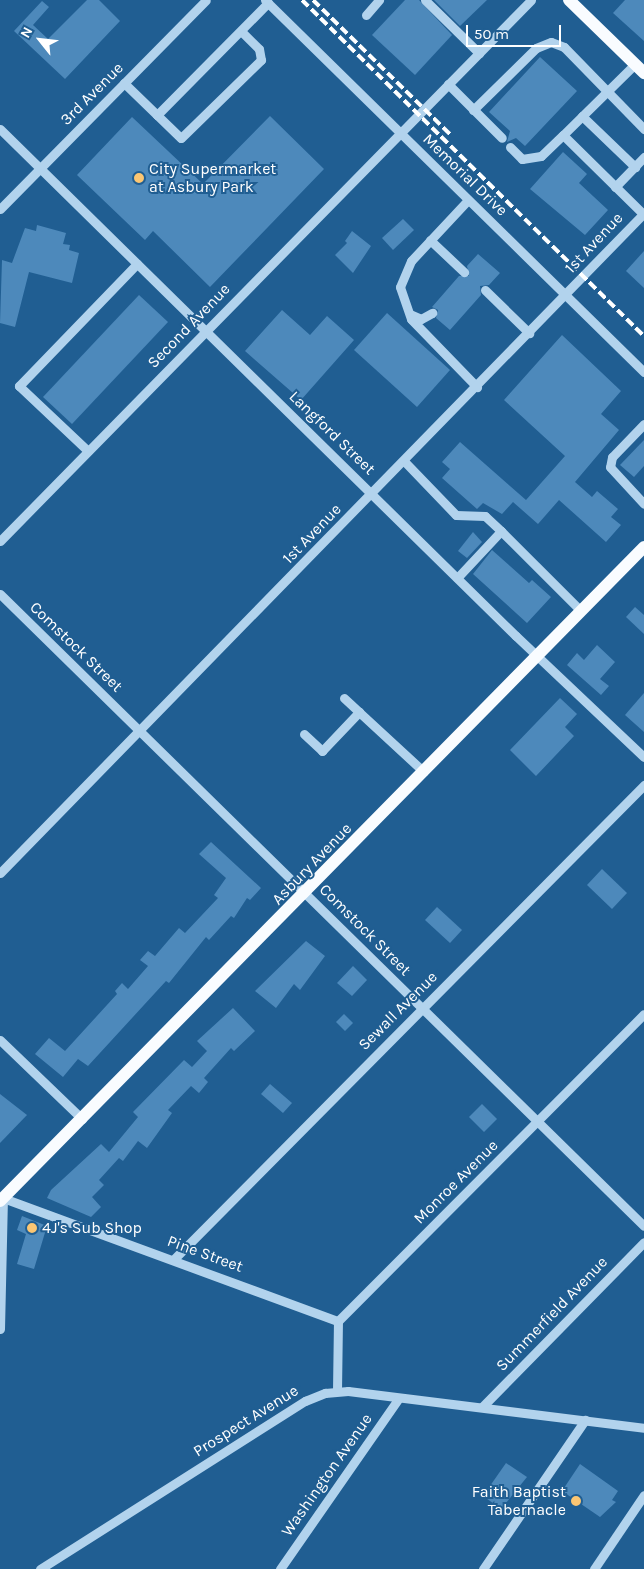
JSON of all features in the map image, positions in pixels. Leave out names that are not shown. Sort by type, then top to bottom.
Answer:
[{"type":"main road","points":[[569,0],[644,73]]},
{"type":"main road","name":"Asbury Avenue","points":[[2,1196],[82,1119],[306,893],[644,547]]},
{"type":"street","name":"3rd Avenue","points":[[0,209],[206,0]]},
{"type":"street","points":[[366,15],[379,0]]},
{"type":"street","points":[[425,0],[478,53]]},
{"type":"street","name":"Second Avenue","points":[[0,541],[531,0]]},
{"type":"street","points":[[157,115],[241,31],[266,2]]},
{"type":"street","name":"Memorial Drive","points":[[266,2],[644,372]]},
{"type":"street","points":[[124,83],[181,138],[261,60],[259,49],[241,31]]},
{"type":"street","points":[[473,110],[536,48],[551,42],[564,47],[644,129]]},
{"type":"street","points":[[510,147],[522,159],[541,156],[634,64]]},
{"type":"street","points":[[448,84],[502,138]]},
{"type":"street","points":[[582,116],[634,167]]},
{"type":"street","name":"Langford Street","points":[[0,129],[457,578],[644,757]]},
{"type":"street","points":[[563,135],[643,214]]},
{"type":"street","points":[[615,187],[644,157]]},
{"type":"street","points":[[468,200],[411,261],[400,287],[410,314],[477,387]]},
{"type":"street","name":"1st Avenue","points":[[0,873],[529,334],[643,214]]},
{"type":"street","points":[[430,240],[464,272]]},
{"type":"street","points":[[88,451],[19,386],[137,264]]},
{"type":"street","points":[[486,290],[529,334]]},
{"type":"street","points":[[410,314],[420,319],[432,313]]},
{"type":"street","points":[[644,424],[612,457],[610,467],[644,504]]},
{"type":"street","points":[[404,461],[456,514],[485,516],[581,611]]},
{"type":"street","points":[[457,578],[501,531]]},
{"type":"street","name":"Comstock Street","points":[[0,594],[644,1226]]},
{"type":"street","points":[[344,698],[424,772]]},
{"type":"street","points":[[304,734],[322,751],[359,712]]},
{"type":"street","name":"Sewall Avenue","points":[[174,1259],[644,785]]},
{"type":"street","name":"Monroe Avenue","points":[[338,1321],[644,1014]]},
{"type":"street","points":[[0,1040],[82,1119]]},
{"type":"street","points":[[0,1329],[2,1196]]},
{"type":"street","name":"Pine Street","points":[[2,1196],[338,1321]]},
{"type":"street","name":"Summerfield Avenue","points":[[482,1407],[644,1242]]},
{"type":"street","points":[[338,1321],[338,1391]]},
{"type":"street","name":"Prospect Avenue","points":[[40,1569],[306,1401],[338,1391],[644,1428]]},
{"type":"street","name":"Washington Avenue","points":[[280,1569],[399,1398]]},
{"type":"street","points":[[484,1569],[585,1420]]},
{"type":"street","points":[[594,1569],[644,1495]]},
{"type":"building","points":[[87,0],[99,0],[120,21],[65,79],[14,31],[42,1],[49,7],[33,25],[48,39]]},
{"type":"building","points":[[405,0],[419,0],[452,35],[415,75],[372,35]]},
{"type":"building","points":[[434,0],[487,0],[460,26]]},
{"type":"building","points":[[625,0],[644,0],[644,41],[613,13]]},
{"type":"building","points":[[540,57],[577,91],[525,146],[516,138],[507,142],[510,131],[489,112]]},
{"type":"building","points":[[270,116],[324,169],[210,287],[153,231],[145,240],[77,175],[132,117],[203,184]]},
{"type":"building","points":[[563,152],[587,174],[579,183],[608,210],[585,235],[530,189]]},
{"type":"building","points":[[403,219],[414,230],[393,250],[382,238]]},
{"type":"building","points":[[37,225],[66,233],[63,244],[70,245],[69,250],[79,253],[72,283],[29,272],[15,327],[0,323],[2,260],[12,263],[25,228],[36,231]]},
{"type":"building","points":[[352,231],[371,246],[353,273],[335,255],[347,243],[345,241]]},
{"type":"building","points":[[644,251],[644,288],[626,271]]},
{"type":"building","points":[[478,254],[500,273],[489,285],[480,286],[481,295],[450,330],[436,318],[438,310],[432,307],[459,276],[469,276],[467,266]]},
{"type":"building","points":[[139,295],[168,322],[72,424],[43,397]]},
{"type":"building","points":[[282,310],[310,335],[327,316],[354,340],[301,400],[245,351]]},
{"type":"building","points":[[387,313],[450,370],[417,407],[354,350]]},
{"type":"building","points":[[562,335],[621,391],[601,414],[619,430],[575,482],[592,497],[597,491],[618,509],[611,517],[621,525],[606,542],[559,500],[538,524],[513,502],[502,514],[483,503],[477,509],[442,478],[450,469],[442,462],[460,442],[526,500],[565,456],[504,400]]},
{"type":"building","points":[[644,440],[644,466],[634,477],[620,465]]},
{"type":"building","points":[[473,532],[482,542],[467,558],[458,551]]},
{"type":"building","points":[[492,550],[529,583],[532,580],[551,597],[527,623],[473,574]]},
{"type":"building","points":[[635,607],[644,615],[644,634],[626,617]]},
{"type":"building","points":[[597,645],[615,662],[600,679],[609,686],[601,695],[567,665],[577,653],[584,660]]},
{"type":"building","points":[[644,693],[644,732],[625,715]]},
{"type":"building","points":[[560,698],[577,714],[565,727],[574,736],[536,776],[510,750]]},
{"type":"building","points":[[211,842],[261,888],[250,900],[247,898],[234,918],[231,916],[209,940],[206,937],[169,983],[166,981],[88,1066],[78,1059],[63,1077],[35,1054],[49,1038],[65,1051],[117,994],[115,991],[122,983],[128,989],[148,966],[140,960],[148,951],[155,956],[179,928],[185,933],[218,898],[214,895],[226,878],[199,854]]},
{"type":"building","points":[[602,869],[627,893],[612,909],[587,885]]},
{"type":"building","points":[[437,907],[462,930],[450,943],[425,920]]},
{"type":"building","points":[[306,941],[325,956],[300,990],[294,984],[276,1008],[255,991]]},
{"type":"building","points":[[353,966],[367,980],[352,996],[337,983]]},
{"type":"building","points":[[233,1008],[255,1031],[234,1051],[231,1048],[204,1078],[208,1082],[199,1093],[191,1086],[168,1110],[172,1113],[147,1148],[138,1141],[123,1161],[119,1158],[99,1180],[104,1185],[92,1197],[101,1207],[91,1217],[47,1198],[51,1190],[101,1144],[109,1152],[138,1117],[133,1112],[184,1060],[192,1067],[207,1051],[197,1041]]},
{"type":"building","points":[[344,1014],[353,1023],[345,1031],[336,1022]]},
{"type":"building","points":[[270,1084],[292,1103],[283,1113],[261,1094]]},
{"type":"building","points":[[0,1094],[27,1115],[0,1143]]},
{"type":"building","points":[[482,1104],[497,1119],[484,1132],[469,1117]]},
{"type":"building","points":[[22,1216],[47,1226],[34,1269],[17,1264],[26,1234],[17,1230]]},
{"type":"building","points":[[506,1463],[527,1477],[501,1509],[483,1496]]},
{"type":"building","points":[[580,1464],[618,1491],[612,1500],[616,1502],[600,1517],[562,1491]]},
{"type":"railway","points":[[302,0],[644,336]]},
{"type":"railway","points":[[313,0],[450,134]]},
{"type":"place","name":"City Supermarket at Asbury Park","points":[[139,178]]},
{"type":"place","name":"4J's Sub Shop","points":[[32,1228]]},
{"type":"place","name":"Faith Baptist Tabernacle","points":[[576,1501]]}]
